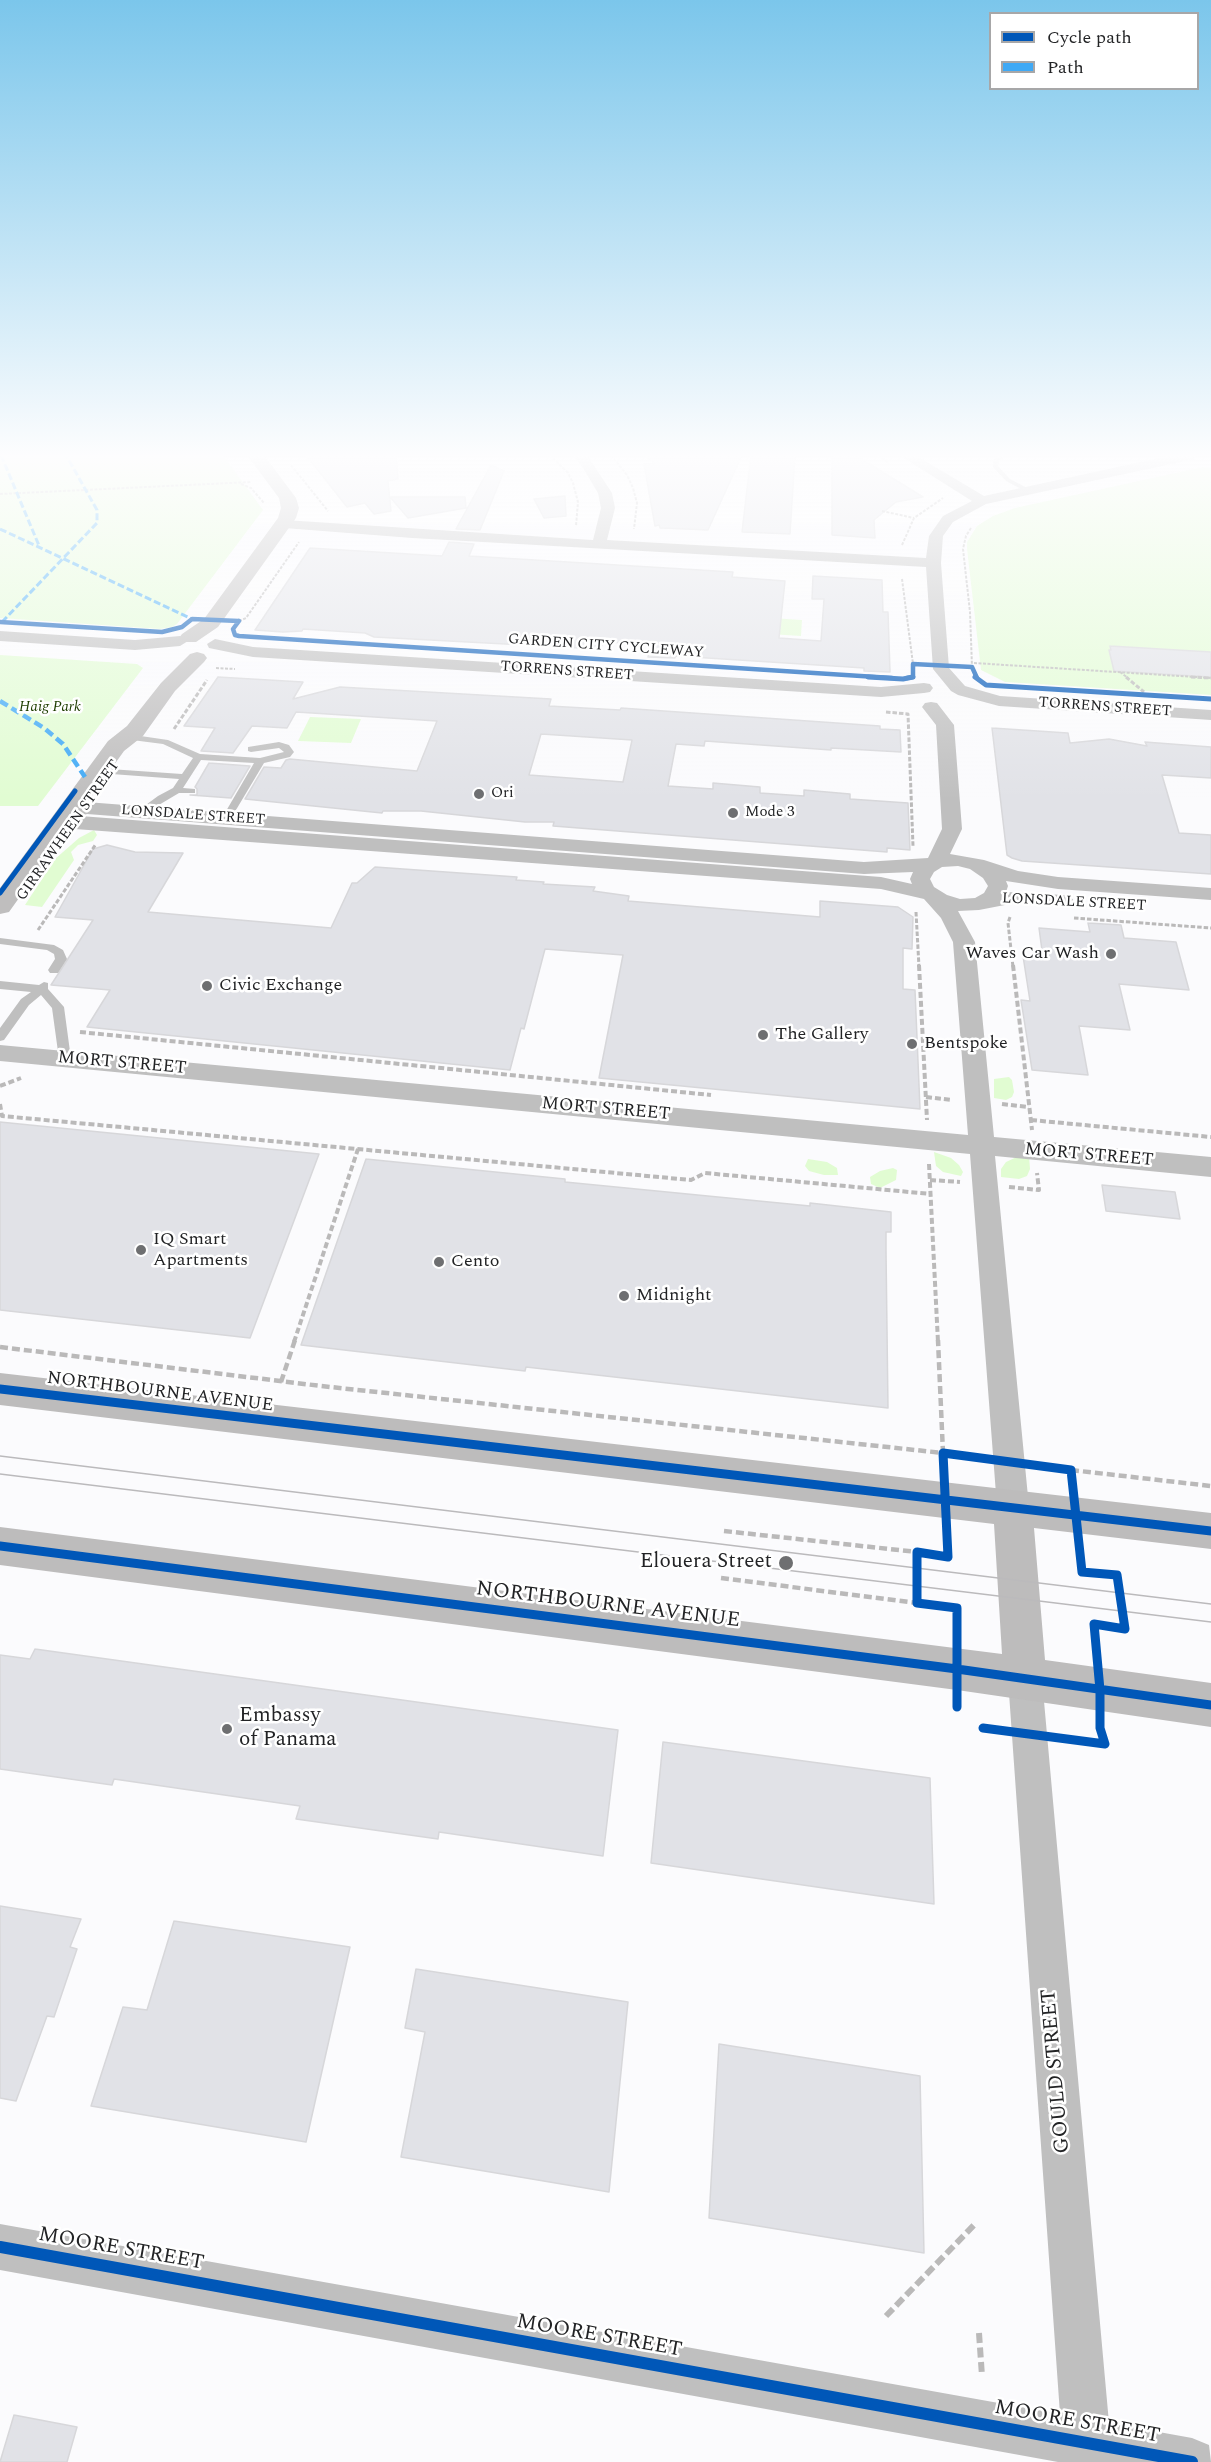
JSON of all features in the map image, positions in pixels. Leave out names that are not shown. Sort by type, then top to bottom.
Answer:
[{"type":"highway","name":"NORTHBOURNE AVENUE","points":[[0,1389],[1211,1531]]},
{"type":"highway","points":[[1013,1507],[1025,1680]]},
{"type":"highway","name":"NORTHBOURNE AVENUE","points":[[0,1546],[957,1669],[1211,1705]]},
{"type":"street","name":"GIRRAWHEEN STREET","points":[[0,930],[105,771],[168,687],[211,644],[256,570]]},
{"type":"street","points":[[934,570],[941,667],[961,701]]},
{"type":"street","points":[[0,636],[178,647],[200,638],[211,644]]},
{"type":"street","name":"TORRENS STREET","points":[[211,644],[253,652],[881,692],[927,697]]},
{"type":"street","name":"GIRRAWHEEN STREET","points":[[168,687],[178,647]]},
{"type":"street","points":[[927,697],[941,667]]},
{"type":"street","points":[[927,697],[940,685],[961,701]]},
{"type":"street","points":[[927,697],[961,701]]},
{"type":"street","points":[[927,697],[945,725],[952,829],[965,849],[992,874],[998,886],[996,893],[986,902],[964,942]]},
{"type":"street","points":[[945,725],[961,701]]},
{"type":"street","name":"TORRENS STREET","points":[[961,701],[999,701],[1211,714]]},
{"type":"street","name":"LONSDALE STREET","points":[[76,815],[142,812],[227,818],[384,838]]},
{"type":"street","name":"GIRRAWHEEN STREET","points":[[0,906],[76,815]]},
{"type":"street","name":"LONSDALE STREET","points":[[76,815],[749,866],[882,869],[958,860],[1031,879],[1159,899],[1211,912]]},
{"type":"street","points":[[952,829],[934,863],[920,875],[922,887],[950,915],[964,942],[1013,1507]]},
{"type":"street","name":"LONSDALE STREET","points":[[749,866],[881,883],[960,905],[1015,897],[1159,899],[1211,894]]},
{"type":"street","name":"MORT STREET","points":[[0,1053],[928,1129],[982,1146],[1211,1167]]},
{"type":"street","name":"GOULD STREET","points":[[1025,1680],[1088,2453]]},
{"type":"street","name":"MOORE STREET","points":[[0,2247],[1088,2453],[1192,2462]]},
{"type":"lane","points":[[131,736],[165,742],[198,757],[260,761],[287,755],[289,749],[279,746],[251,749]]},
{"type":"lane","points":[[177,790],[198,757]]},
{"type":"lane","points":[[227,818],[260,761]]},
{"type":"lane","points":[[105,771],[185,777]]},
{"type":"lane","points":[[142,812],[177,790],[192,791]]},
{"type":"lane","points":[[228,794],[241,795]]},
{"type":"lane","points":[[0,941],[50,946],[59,952],[61,959],[54,970]]},
{"type":"lane","points":[[0,985],[44,987]]},
{"type":"lane","points":[[44,987],[58,1007],[65,1059]]},
{"type":"lane","points":[[0,1037],[25,1002],[44,987]]},
{"type":"path","points":[[239,669],[211,644],[246,618],[279,570]]},
{"type":"path","points":[[965,570],[970,612],[969,640],[975,677]]},
{"type":"path","points":[[913,671],[914,664],[941,667],[973,665],[1211,678]]},
{"type":"path","points":[[1119,672],[1141,688],[1145,695]]},
{"type":"path","points":[[1134,694],[1156,696]]},
{"type":"path","points":[[875,711],[908,714],[913,837],[911,850]]},
{"type":"path","points":[[918,915],[945,1499]]},
{"type":"path","points":[[1015,915],[1010,917],[1008,923],[1039,1190]]},
{"type":"path","points":[[1069,918],[1211,928]]},
{"type":"path","points":[[61,1030],[714,1095]]},
{"type":"path","points":[[0,1086],[30,1075]]},
{"type":"path","points":[[0,1104],[2,1116],[691,1180],[710,1173],[931,1194]]},
{"type":"path","points":[[915,1116],[928,1129]]},
{"type":"path","points":[[1030,1120],[1211,1137]]},
{"type":"path","points":[[281,1382],[358,1149]]},
{"type":"path","points":[[0,1347],[281,1382],[954,1454]]},
{"type":"path","points":[[1061,1468],[1211,1486]]},
{"type":"path","points":[[1071,1470],[1076,1515]]},
{"type":"path","points":[[724,1531],[917,1556],[927,1554]]},
{"type":"path","points":[[720,1578],[917,1599],[927,1604]]},
{"type":"path","points":[[886,2316],[975,2224]]},
{"type":"path","points":[[979,2333],[982,2376]]},
{"type":"green space","points":[[0,570],[218,570],[177,624],[172,627],[160,629],[0,618]]},
{"type":"green space","points":[[969,570],[1211,570],[1211,695],[1005,682],[981,670]]},
{"type":"green space","points":[[725,615],[802,620],[801,636],[722,631]]},
{"type":"green space","name":"Haig Park","points":[[0,655],[137,664],[143,668],[38,806],[0,806]]},
{"type":"green space","points":[[310,717],[361,719],[351,743],[298,741]]},
{"type":"green space","points":[[94,830],[97,835],[93,841],[78,845],[71,852],[74,860],[42,907],[25,905],[55,859],[79,838]]},
{"type":"green space","points":[[1009,1077],[1012,1080],[1014,1092],[1012,1097],[1006,1100],[994,1098],[994,1079]]},
{"type":"green space","points":[[934,1152],[951,1158],[959,1165],[963,1172],[961,1176],[943,1172],[936,1166]]},
{"type":"green space","points":[[1021,1155],[1029,1156],[1030,1169],[1027,1176],[1019,1179],[1001,1177],[1001,1169],[1006,1162]]},
{"type":"green space","points":[[808,1159],[827,1162],[837,1168],[838,1175],[824,1175],[809,1171],[805,1166]]},
{"type":"green space","points":[[893,1168],[897,1170],[896,1180],[880,1188],[871,1184],[870,1177],[880,1171]]},
{"type":"building","points":[[295,570],[698,570],[733,572],[732,577],[785,581],[779,638],[821,641],[824,599],[812,599],[813,576],[882,580],[883,612],[888,612],[890,672],[864,671],[864,668],[676,656],[675,658],[648,657],[650,644],[605,642],[599,649],[374,637],[365,633],[303,629],[302,631],[283,632],[255,630]]},
{"type":"building","points":[[1110,646],[1211,652],[1211,677],[1114,671]]},
{"type":"building","points":[[218,677],[303,682],[293,699],[340,687],[551,699],[549,706],[620,710],[621,708],[880,726],[880,729],[900,730],[901,752],[831,748],[831,750],[705,741],[704,746],[676,744],[668,786],[713,789],[713,783],[760,787],[760,793],[804,796],[804,790],[850,794],[850,799],[908,803],[910,850],[887,848],[887,852],[553,826],[554,822],[525,822],[421,811],[383,811],[382,813],[245,799],[264,767],[281,768],[286,760],[290,759],[417,771],[437,721],[296,712],[287,728],[252,726],[233,753],[201,751],[215,728],[184,726]],"holes":[[[541,734],[632,740],[623,782],[529,775]]]},
{"type":"building","points":[[992,728],[1068,733],[1070,743],[1109,739],[1147,746],[1145,742],[1211,747],[1211,778],[1162,775],[1179,833],[1211,835],[1211,874],[1022,861],[1007,855]]},
{"type":"building","points":[[209,763],[250,766],[231,798],[190,795],[197,795],[195,787]]},
{"type":"building","points":[[107,845],[135,852],[183,853],[148,912],[331,928],[352,883],[357,883],[375,867],[517,877],[516,880],[544,882],[543,884],[595,887],[593,891],[629,896],[628,901],[820,917],[820,901],[898,907],[913,917],[912,949],[903,948],[903,989],[915,990],[920,1109],[599,1078],[623,955],[545,949],[524,1029],[521,1028],[510,1070],[87,1027],[110,990],[51,985],[93,920],[55,917],[93,849]]},
{"type":"building","points":[[1088,923],[1121,925],[1124,938],[1176,942],[1189,990],[1119,984],[1130,1030],[1079,1026],[1088,1075],[1032,1070],[1021,1000],[1030,1001],[1023,956],[1043,958],[1039,928],[1090,932]]},
{"type":"building","name":"IQ Smart Apartments","points":[[0,1122],[319,1154],[250,1338],[0,1310]]},
{"type":"building","points":[[366,1159],[565,1179],[565,1182],[891,1212],[891,1232],[886,1232],[888,1408],[526,1367],[525,1371],[301,1345]]},
{"type":"building","points":[[1102,1185],[1175,1192],[1180,1219],[1106,1211]]},
{"type":"building","points":[[35,1649],[618,1730],[603,1856],[439,1832],[438,1839],[296,1819],[300,1806],[114,1779],[112,1785],[0,1769],[0,1655],[30,1659]]},
{"type":"building","points":[[663,1742],[930,1778],[934,1904],[651,1863]]},
{"type":"building","points":[[0,1906],[81,1919],[70,1947],[77,1949],[54,2017],[47,2016],[16,2101],[0,2098]]},
{"type":"building","points":[[174,1921],[350,1947],[306,2142],[91,2106],[123,2007],[147,2010]]},
{"type":"building","points":[[416,1969],[628,2002],[609,2192],[401,2157],[425,2032],[405,2028]]},
{"type":"building","points":[[719,2044],[920,2076],[924,2253],[709,2218]]},
{"type":"building","points":[[14,2415],[77,2427],[67,2462],[0,2462]]},
{"type":"tram line","points":[[0,1456],[1211,1604]]},
{"type":"tram line","points":[[0,1474],[1211,1622]]},
{"type":"marked path","points":[[2,622],[52,570]]},
{"type":"marked path","points":[[87,570],[192,619]]},
{"type":"marked path","points":[[0,701],[44,728],[63,744],[85,777]]},
{"type":"cycle path","points":[[0,622],[162,632],[182,627],[192,619],[239,621]]},
{"type":"cycle path","name":"GARDEN CITY CYCLEWAY","points":[[239,621],[233,629],[235,635],[239,636],[903,679],[913,677],[913,664],[972,667],[975,677],[986,685],[1211,699]]},
{"type":"cycle path","points":[[0,893],[75,791]]},
{"type":"cycle path","points":[[0,1389],[1211,1531]]},
{"type":"cycle path","points":[[957,1707],[957,1608],[917,1603],[917,1552],[948,1557],[943,1453],[1071,1470],[1082,1572],[1117,1575],[1125,1629],[1094,1624],[1100,1690],[1100,1728],[1105,1744],[983,1728]]},
{"type":"cycle path","points":[[0,1546],[957,1669],[1211,1705]]},
{"type":"cycle path","points":[[0,2247],[1192,2462]]},
{"type":"place","name":"Ori","points":[[479,794]]},
{"type":"place","name":"Mode 3","points":[[733,813]]},
{"type":"place","name":"Waves Car Wash","points":[[1111,954]]},
{"type":"place","name":"Civic Exchange","points":[[207,986]]},
{"type":"place","name":"The Gallery","points":[[763,1035]]},
{"type":"place","name":"Bentspoke","points":[[912,1044]]},
{"type":"place","name":"IQ Smart Apartments","points":[[141,1250]]},
{"type":"place","name":"Cento","points":[[439,1262]]},
{"type":"place","name":"Midnight","points":[[624,1296]]},
{"type":"place","name":"Elouera Street","points":[[786,1563]]},
{"type":"place","name":"Embassy of Panama","points":[[227,1729]]}]
